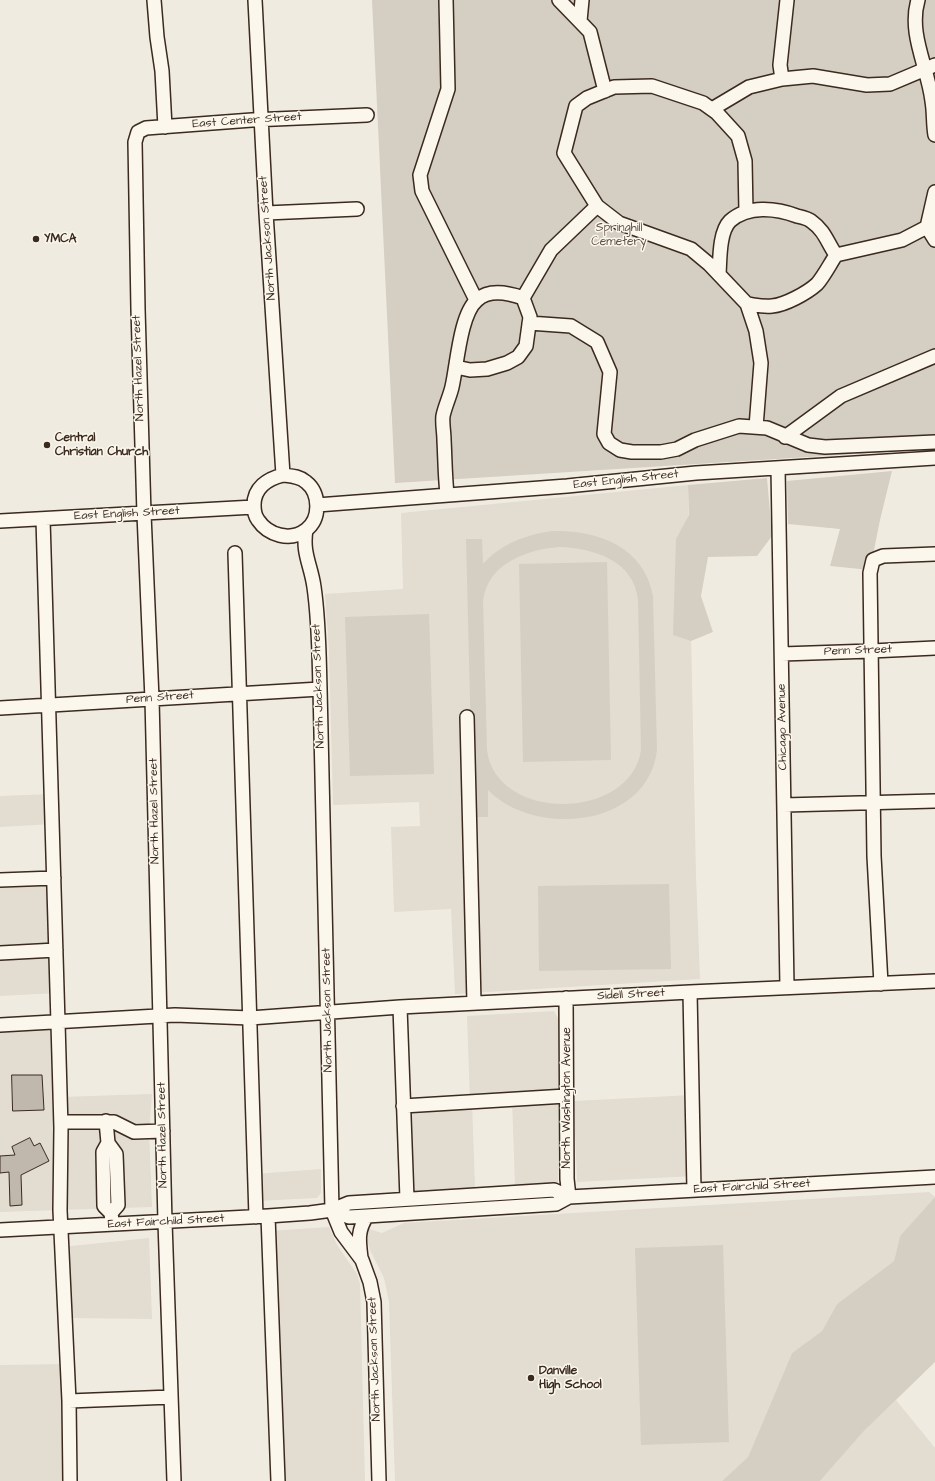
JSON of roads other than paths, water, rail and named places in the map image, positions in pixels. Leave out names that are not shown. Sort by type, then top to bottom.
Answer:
[{"type":"street","points":[[154,0],[162,71],[165,127]]},
{"type":"street","name":"North Jackson Street","points":[[255,0],[266,213],[283,475]]},
{"type":"street","points":[[446,0],[448,89],[420,175],[422,191],[476,300]]},
{"type":"street","points":[[559,0],[590,32],[605,90]]},
{"type":"street","points":[[580,21],[582,0]]},
{"type":"street","points":[[782,79],[780,65],[787,0]]},
{"type":"street","points":[[918,0],[915,26],[930,68],[935,135]]},
{"type":"street","points":[[712,109],[749,87],[782,79],[813,76],[867,84],[890,84],[930,68]]},
{"type":"street","points":[[746,212],[745,161],[738,136],[712,109],[703,103],[652,86],[614,87],[587,98],[576,106],[564,153],[597,206],[619,223],[691,249],[719,274],[747,304],[756,331],[761,363],[756,427]]},
{"type":"street","name":"East Center Street","points":[[135,142],[138,132],[146,128],[367,115]]},
{"type":"street","name":"North Hazel Street","points":[[135,142],[138,309],[144,514],[152,699],[165,1222],[174,1481]]},
{"type":"street","points":[[935,192],[931,227],[935,240]]},
{"type":"street","points":[[523,298],[552,250],[597,206]]},
{"type":"street","points":[[266,213],[357,209]]},
{"type":"street","points":[[719,274],[722,242],[724,233],[730,222],[746,212],[764,209],[783,211],[810,220],[824,233],[836,255]]},
{"type":"street","points":[[747,304],[774,306],[785,303],[817,284],[836,255],[902,240],[931,227]]},
{"type":"street","points":[[447,494],[445,480],[443,416],[452,390],[459,342],[470,309],[476,300],[486,294],[506,292],[523,298]]},
{"type":"street","points":[[456,367],[470,370],[487,369],[507,363],[518,356],[526,346],[530,323],[530,317],[523,298]]},
{"type":"street","points":[[530,323],[571,326],[597,342],[610,372],[604,434],[609,443],[620,450],[632,452],[661,452],[677,449],[695,440],[739,426],[767,428],[808,445],[836,447],[935,442]]},
{"type":"street","points":[[785,436],[841,396],[935,356]]},
{"type":"street","name":"East English Street","points":[[317,504],[567,486],[696,473],[935,458]]},
{"type":"street","name":"Chicago Avenue","points":[[778,468],[788,987]]},
{"type":"street","points":[[283,475],[296,476],[306,481],[313,490],[317,504],[316,515],[306,530],[289,536],[280,536],[268,531],[256,517],[254,507],[255,497],[261,486],[272,478],[283,475]]},
{"type":"street","name":"East English Street","points":[[0,521],[254,507]]},
{"type":"street","points":[[43,519],[61,1122],[60,1227],[69,1402],[70,1481]]},
{"type":"street","name":"North Jackson Street","points":[[306,530],[304,542],[305,553],[314,586],[320,689],[332,1210],[340,1232],[362,1260],[370,1282],[374,1302],[379,1481]]},
{"type":"street","points":[[235,553],[250,1018],[278,1481]]},
{"type":"street","points":[[881,984],[874,856],[870,573],[873,560],[883,556],[935,554]]},
{"type":"street","name":"Penn Street","points":[[782,654],[871,652],[935,648]]},
{"type":"street","name":"Penn Street","points":[[0,708],[320,689]]},
{"type":"street","points":[[467,717],[474,1003]]},
{"type":"street","points":[[784,805],[935,801]]},
{"type":"street","points":[[0,880],[54,878]]},
{"type":"street","points":[[0,953],[56,950]]},
{"type":"street","name":"Sidell Street","points":[[0,1025],[58,1023],[175,1015],[250,1018],[400,1007],[566,998],[935,981]]},
{"type":"street","points":[[690,992],[694,1190]]},
{"type":"street","name":"North Washington Avenue","points":[[566,998],[566,1096],[569,1197]]},
{"type":"street","points":[[400,1007],[406,1199]]},
{"type":"street","points":[[403,1106],[566,1096]]},
{"type":"street","points":[[61,1122],[106,1121],[114,1122],[134,1132],[163,1131]]},
{"type":"street","points":[[106,1121],[108,1143],[103,1152],[104,1206],[112,1219]]},
{"type":"street","name":"East Fairchild Street","points":[[332,1210],[349,1217],[368,1216],[556,1204],[569,1197],[935,1177]]},
{"type":"street","name":"East Fairchild Street","points":[[0,1230],[60,1227],[112,1219],[165,1222],[310,1213],[332,1210],[349,1203],[554,1190],[569,1197]]},
{"type":"street","points":[[362,1260],[359,1237],[362,1224],[368,1216]]},
{"type":"street","points":[[69,1402],[171,1397]]},
{"type":"place","name":"YMCA","points":[[36,239]]},
{"type":"place","name":"Central Christian Church","points":[[47,445]]},
{"type":"place","name":"Danville High School","points":[[531,1378]]},
{"type":"park label","name":"Springhill Cemetery","points":[[619,235]]}]
